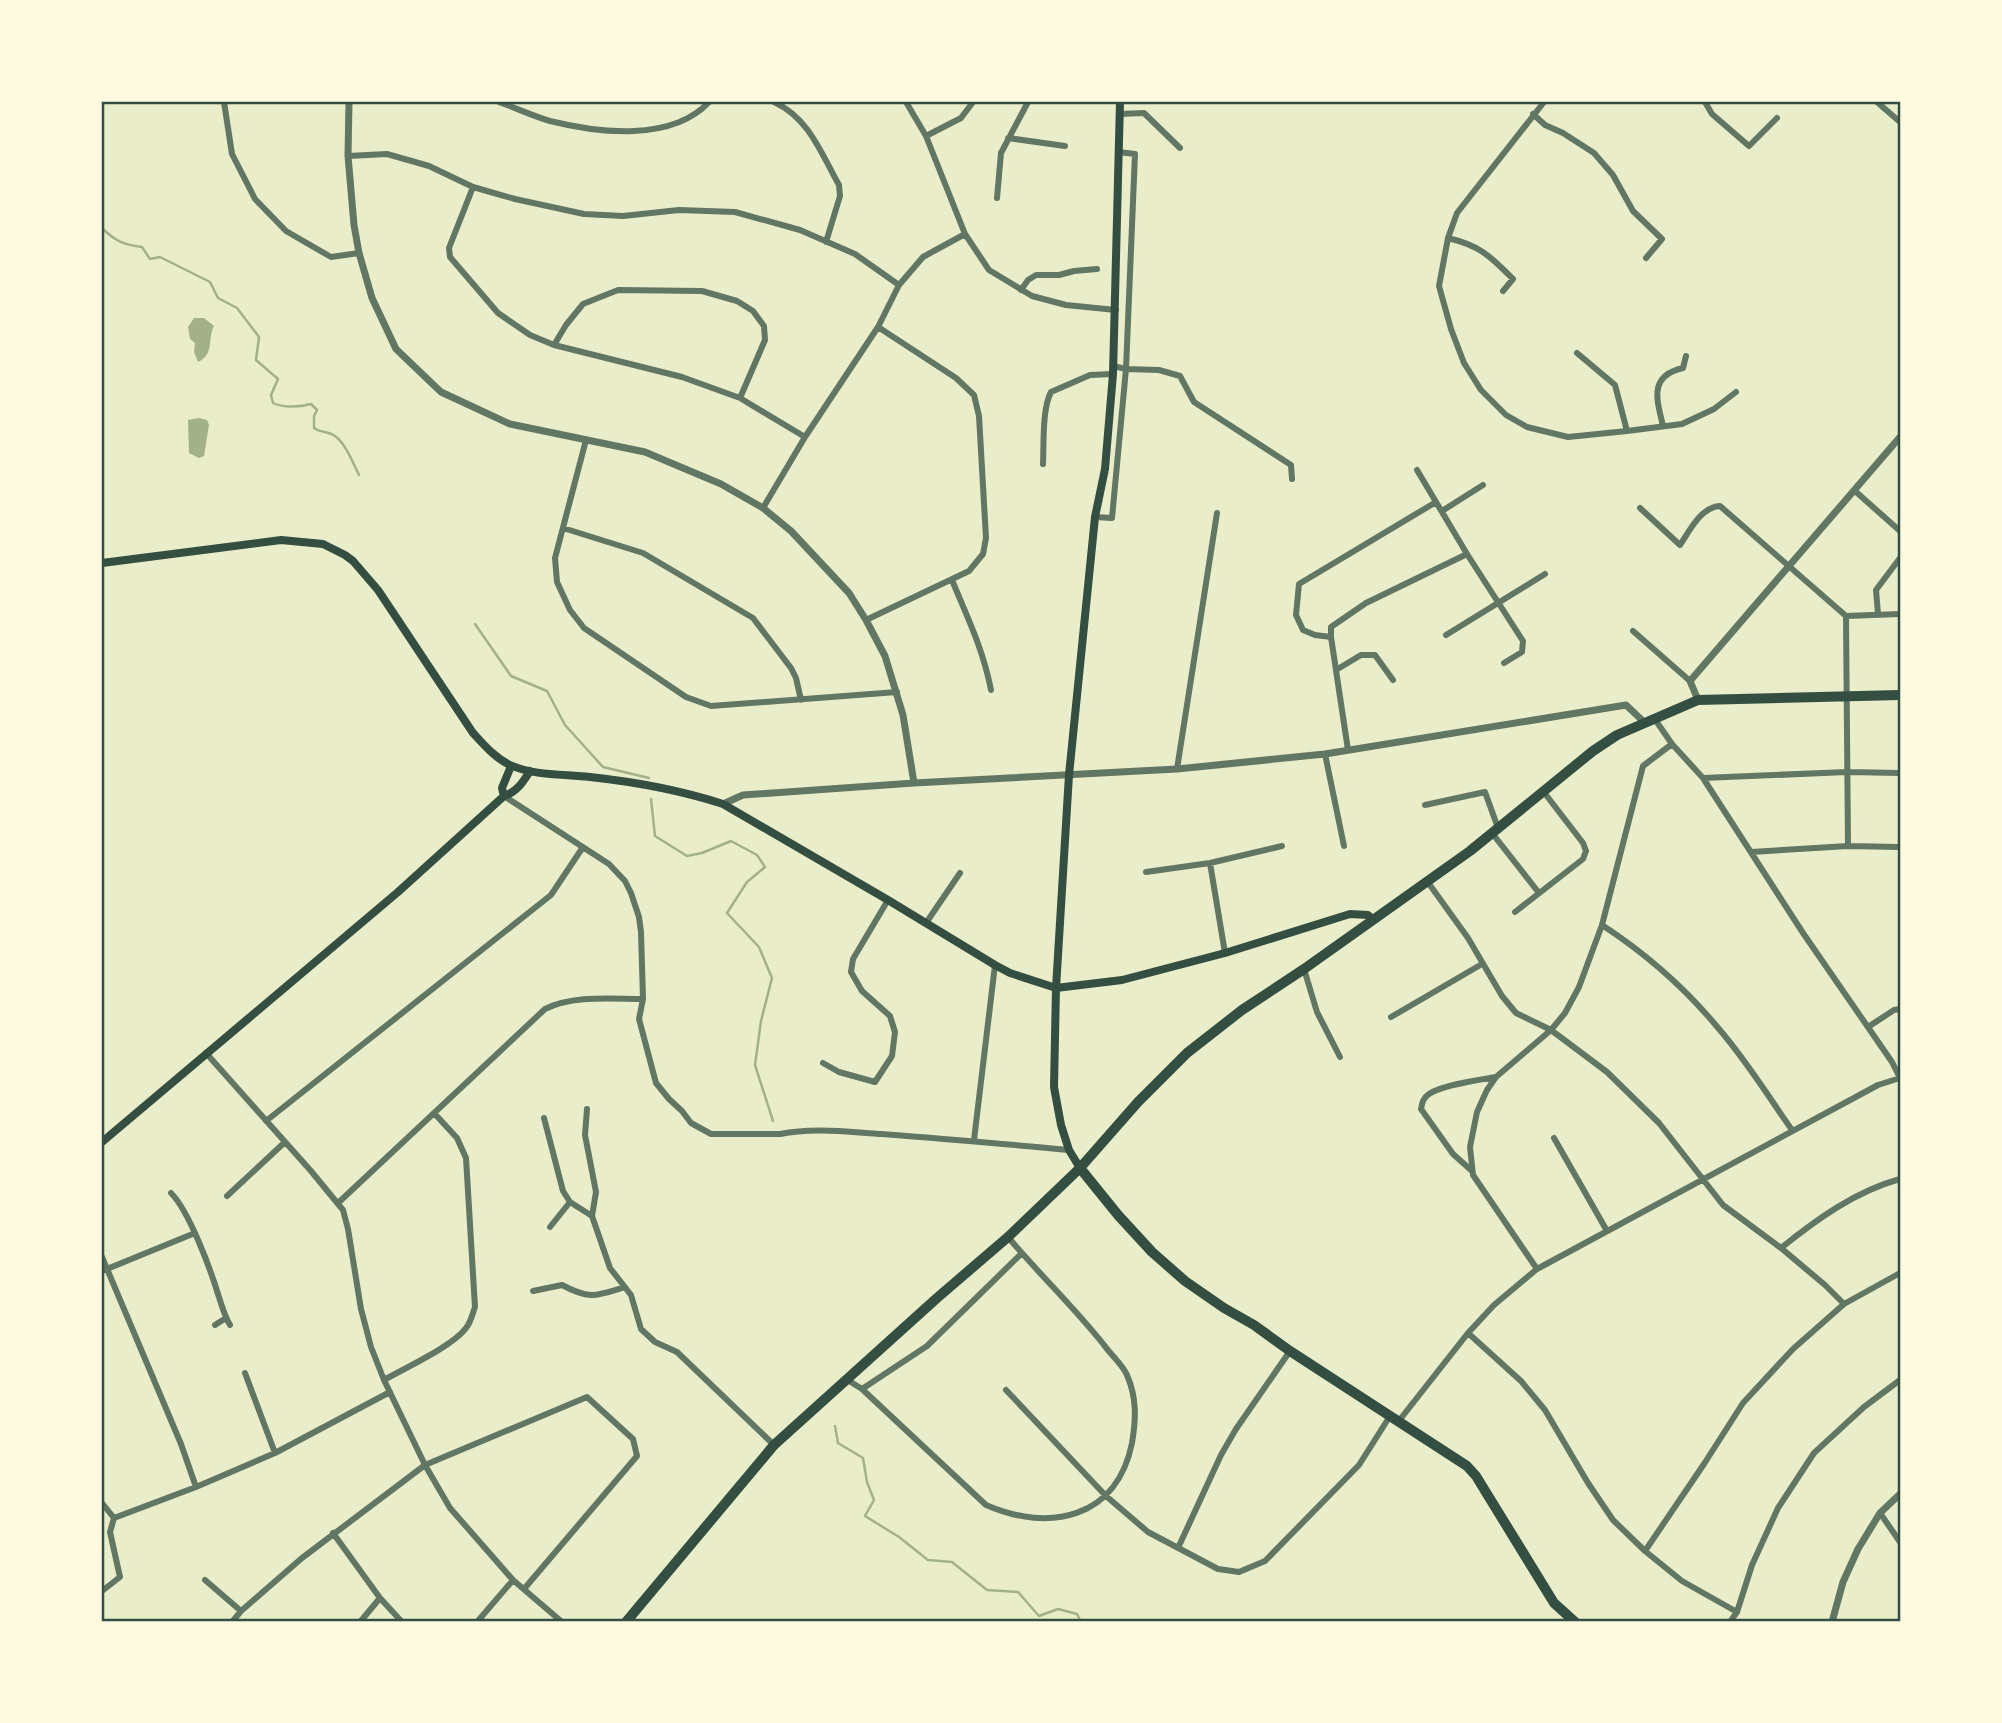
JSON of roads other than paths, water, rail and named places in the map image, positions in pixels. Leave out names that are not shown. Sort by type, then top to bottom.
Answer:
[{"type":"main road","points":[[1120,102],[1113,370],[1105,469],[1095,517],[1069,775],[1056,988],[1054,1087],[1060,1125],[1069,1150],[1080,1168],[1118,1215],[1185,1281],[1466,1466],[1476,1476],[1554,1603],[1575,1622]]},
{"type":"main road","points":[[102,563],[281,540],[323,544],[353,561],[378,590],[473,733],[496,757],[530,771],[640,783],[723,804],[995,965],[1056,988],[1122,980],[1225,953],[1350,914],[1368,915],[1373,919]]},
{"type":"main road","points":[[626,1622],[774,1445],[1008,1237],[1080,1168],[1138,1102],[1187,1054],[1242,1010],[1427,881],[1593,751],[1617,735],[1698,700],[1900,695]]},
{"type":"main road","points":[[503,796],[502,788],[511,765]]},
{"type":"main road","points":[[102,1142],[398,892],[503,796],[512,794],[530,771]]},
{"type":"street","points":[[223,102],[232,154],[255,199],[286,231],[331,257],[359,253]]},
{"type":"street","points":[[349,102],[348,156],[359,253],[372,298],[396,349],[441,392],[510,424],[645,452],[722,484],[763,508],[791,531],[849,593],[885,656],[903,715],[914,783]]},
{"type":"street","points":[[499,102],[550,121],[612,131],[649,129],[673,124],[690,117],[709,102]]},
{"type":"street","points":[[774,102],[789,109],[803,122],[839,185],[840,196],[826,242]]},
{"type":"street","points":[[906,102],[926,136],[965,234],[989,270],[1032,296],[1066,305],[1116,310]]},
{"type":"street","points":[[926,136],[961,118],[973,102]]},
{"type":"street","points":[[997,198],[1001,153],[1028,102]]},
{"type":"street","points":[[1544,102],[1457,214],[1448,238],[1439,286],[1464,363],[1481,390],[1506,415],[1527,427],[1567,437],[1682,424],[1714,409],[1736,392]]},
{"type":"street","points":[[1705,102],[1712,114],[1749,146],[1776,118]]},
{"type":"street","points":[[1877,102],[1900,122]]},
{"type":"street","points":[[1119,114],[1144,113],[1180,148]]},
{"type":"street","points":[[1533,114],[1545,125],[1563,132],[1588,148],[1613,175],[1633,211],[1662,239],[1646,258]]},
{"type":"street","points":[[1008,138],[1065,146]]},
{"type":"street","points":[[1095,517],[1112,518],[1126,369],[1135,154],[1118,152]]},
{"type":"street","points":[[348,156],[387,154],[429,166],[473,187],[584,214],[623,216],[679,210],[735,212],[800,230],[855,254],[900,285]]},
{"type":"street","points":[[473,187],[449,248],[450,257],[498,313],[530,335],[554,345],[682,377],[740,398],[805,437]]},
{"type":"street","points":[[763,508],[805,437],[878,327],[900,285],[923,257],[965,234]]},
{"type":"street","points":[[1448,238],[1468,243],[1486,252],[1513,279],[1503,291]]},
{"type":"street","points":[[1021,290],[1028,280],[1036,275],[1059,275],[1097,269]]},
{"type":"street","points":[[554,345],[583,304],[618,290],[702,291],[737,301],[753,311],[764,326],[765,340],[740,398]]},
{"type":"street","points":[[866,620],[951,580],[975,565],[985,548],[979,416],[974,395],[956,378],[878,327]]},
{"type":"street","points":[[1577,352],[1615,385],[1627,431]]},
{"type":"street","points":[[1663,426],[1656,397],[1660,383],[1672,371],[1683,368],[1686,356]]},
{"type":"street","points":[[1043,464],[1046,411],[1051,392],[1090,375],[1113,370],[1159,370],[1180,376],[1194,402],[1291,465],[1292,479]]},
{"type":"street","points":[[1690,681],[1900,438]]},
{"type":"street","points":[[586,440],[555,558],[557,582],[569,610],[584,628],[686,697],[711,706],[897,692]]},
{"type":"street","points":[[1417,470],[1523,641],[1522,652],[1504,663]]},
{"type":"street","points":[[1442,511],[1483,485]]},
{"type":"street","points":[[1855,491],[1900,531]]},
{"type":"street","points":[[1331,637],[1303,630],[1296,615],[1299,584],[1436,502]]},
{"type":"street","points":[[1640,508],[1680,545],[1711,506],[1720,506],[1846,616],[1900,614]]},
{"type":"street","points":[[1177,769],[1217,513]]},
{"type":"street","points":[[563,528],[643,552],[753,618],[791,668],[801,699]]},
{"type":"street","points":[[1348,750],[1331,627],[1366,603],[1467,554]]},
{"type":"street","points":[[1878,614],[1876,590],[1900,558]]},
{"type":"street","points":[[1446,635],[1545,574]]},
{"type":"street","points":[[951,580],[976,634],[992,690]]},
{"type":"street","points":[[1846,616],[1848,846]]},
{"type":"street","points":[[1633,631],[1690,681],[1698,700]]},
{"type":"street","points":[[1336,670],[1361,654],[1375,655],[1392,680]]},
{"type":"street","points":[[723,804],[743,794],[1177,769],[1325,754],[1626,705],[1649,720],[1703,778],[1900,1078],[1878,1085],[1792,1129],[1703,1181],[1537,1269],[1494,1305],[1394,1419],[1359,1465],[1265,1561],[1239,1572],[1218,1569],[1148,1532],[1106,1496],[1006,1390]]},
{"type":"street","points":[[1472,1171],[1470,1147],[1476,1112],[1496,1077],[1550,1030],[1565,1013],[1579,987],[1602,925],[1643,766],[1672,744]]},
{"type":"street","points":[[1325,754],[1344,846]]},
{"type":"street","points":[[1703,778],[1847,772],[1900,773]]},
{"type":"street","points":[[1515,912],[1583,859],[1586,851],[1583,843],[1543,791]]},
{"type":"street","points":[[1425,805],[1485,792],[1495,830],[1539,893]]},
{"type":"street","points":[[503,796],[596,855],[625,881],[636,902],[641,932],[643,999],[639,1019],[656,1083],[691,1123],[711,1134],[835,1132],[974,1140],[1069,1150]]},
{"type":"street","points":[[1146,872],[1210,863],[1282,846]]},
{"type":"street","points":[[1751,852],[1848,846],[1900,847]]},
{"type":"street","points":[[266,1121],[551,895],[583,847]]},
{"type":"street","points":[[1210,863],[1225,953]]},
{"type":"street","points":[[926,923],[960,873]]},
{"type":"street","points":[[1427,881],[1468,938],[1502,996],[1516,1013],[1550,1030],[1607,1072],[1659,1123],[1723,1205],[1782,1248],[1844,1304]]},
{"type":"street","points":[[823,1063],[839,1072],[875,1082],[892,1056],[895,1032],[890,1016],[862,991],[851,972],[853,959],[888,900]]},
{"type":"street","points":[[1602,925],[1669,977],[1719,1028],[1792,1129]]},
{"type":"street","points":[[1391,1017],[1482,964]]},
{"type":"street","points":[[974,1140],[995,965]]},
{"type":"street","points":[[1304,969],[1317,1012],[1340,1057]]},
{"type":"street","points":[[338,1203],[545,1009],[584,999],[643,999]]},
{"type":"street","points":[[1868,1027],[1900,1009]]},
{"type":"street","points":[[206,1053],[338,1203],[346,1217],[361,1309],[371,1347],[425,1465],[450,1508],[513,1580],[562,1622]]},
{"type":"street","points":[[1496,1077],[1469,1081],[1429,1094],[1422,1101],[1421,1109],[1453,1154],[1472,1171],[1537,1269]]},
{"type":"street","points":[[587,1108],[585,1135],[597,1192],[592,1216],[610,1268],[631,1294],[641,1329],[655,1342],[677,1352],[774,1445]]},
{"type":"street","points":[[384,1380],[460,1335],[471,1319],[475,1307],[466,1158],[457,1139],[434,1113]]},
{"type":"street","points":[[544,1118],[563,1191],[570,1202],[592,1216]]},
{"type":"street","points":[[1554,1138],[1607,1231]]},
{"type":"street","points":[[226,1196],[242,1187],[285,1142]]},
{"type":"street","points":[[1782,1248],[1840,1205],[1900,1179]]},
{"type":"street","points":[[171,1193],[178,1200],[195,1233],[230,1325]]},
{"type":"street","points":[[550,1227],[570,1202]]},
{"type":"street","points":[[104,1270],[195,1233]]},
{"type":"street","points":[[846,1379],[862,1389],[986,1505],[1007,1514],[1030,1519],[1048,1519],[1075,1514],[1106,1496],[1128,1461],[1135,1425],[1135,1400],[1126,1373],[1090,1327],[1008,1237]]},
{"type":"street","points":[[862,1389],[927,1346],[1022,1253]]},
{"type":"street","points":[[102,1257],[104,1270],[181,1444],[196,1487]]},
{"type":"street","points":[[1646,1551],[1743,1403],[1793,1349],[1844,1304],[1900,1273]]},
{"type":"street","points":[[533,1292],[562,1285],[578,1294],[596,1296],[625,1287]]},
{"type":"street","points":[[215,1325],[226,1318]]},
{"type":"street","points":[[1468,1333],[1521,1381],[1545,1410],[1613,1520],[1682,1581],[1737,1612]]},
{"type":"street","points":[[1178,1548],[1221,1455],[1290,1352]]},
{"type":"street","points":[[245,1373],[275,1453]]},
{"type":"street","points":[[1730,1622],[1737,1612],[1752,1565],[1778,1508],[1814,1453],[1864,1407],[1900,1380]]},
{"type":"street","points":[[114,1518],[275,1453],[390,1392]]},
{"type":"street","points":[[232,1622],[241,1611],[333,1533],[425,1465],[587,1396],[633,1439],[636,1456],[524,1589]]},
{"type":"street","points":[[1832,1622],[1843,1581],[1858,1549],[1880,1513],[1900,1494]]},
{"type":"street","points":[[102,1503],[114,1518]]},
{"type":"street","points":[[1880,1513],[1900,1542]]},
{"type":"street","points":[[102,1591],[120,1577],[110,1532],[114,1518]]},
{"type":"street","points":[[333,1533],[380,1598],[402,1622]]},
{"type":"street","points":[[205,1580],[241,1611]]},
{"type":"street","points":[[477,1622],[513,1580]]},
{"type":"street","points":[[360,1622],[380,1598]]},
{"type":"waterway","points":[[102,228],[120,242],[142,247],[150,259],[160,257],[210,282],[218,298],[237,308],[259,337],[256,360],[278,379],[271,395],[273,403],[292,407],[311,404],[317,410],[314,428],[339,439],[359,475]]},
{"type":"waterway","points":[[475,624],[511,676],[547,691],[565,725],[603,767],[649,778]]},
{"type":"waterway","points":[[651,799],[655,836],[687,856],[731,841],[757,855],[765,867],[747,882],[727,913],[759,947],[772,978],[761,1021],[755,1065],[773,1121]]},
{"type":"waterway","points":[[835,1426],[838,1443],[863,1458],[867,1482],[874,1500],[865,1516],[899,1537],[928,1560],[952,1562],[987,1590],[1018,1592],[1039,1616],[1058,1609],[1077,1614],[1081,1622]]}]
